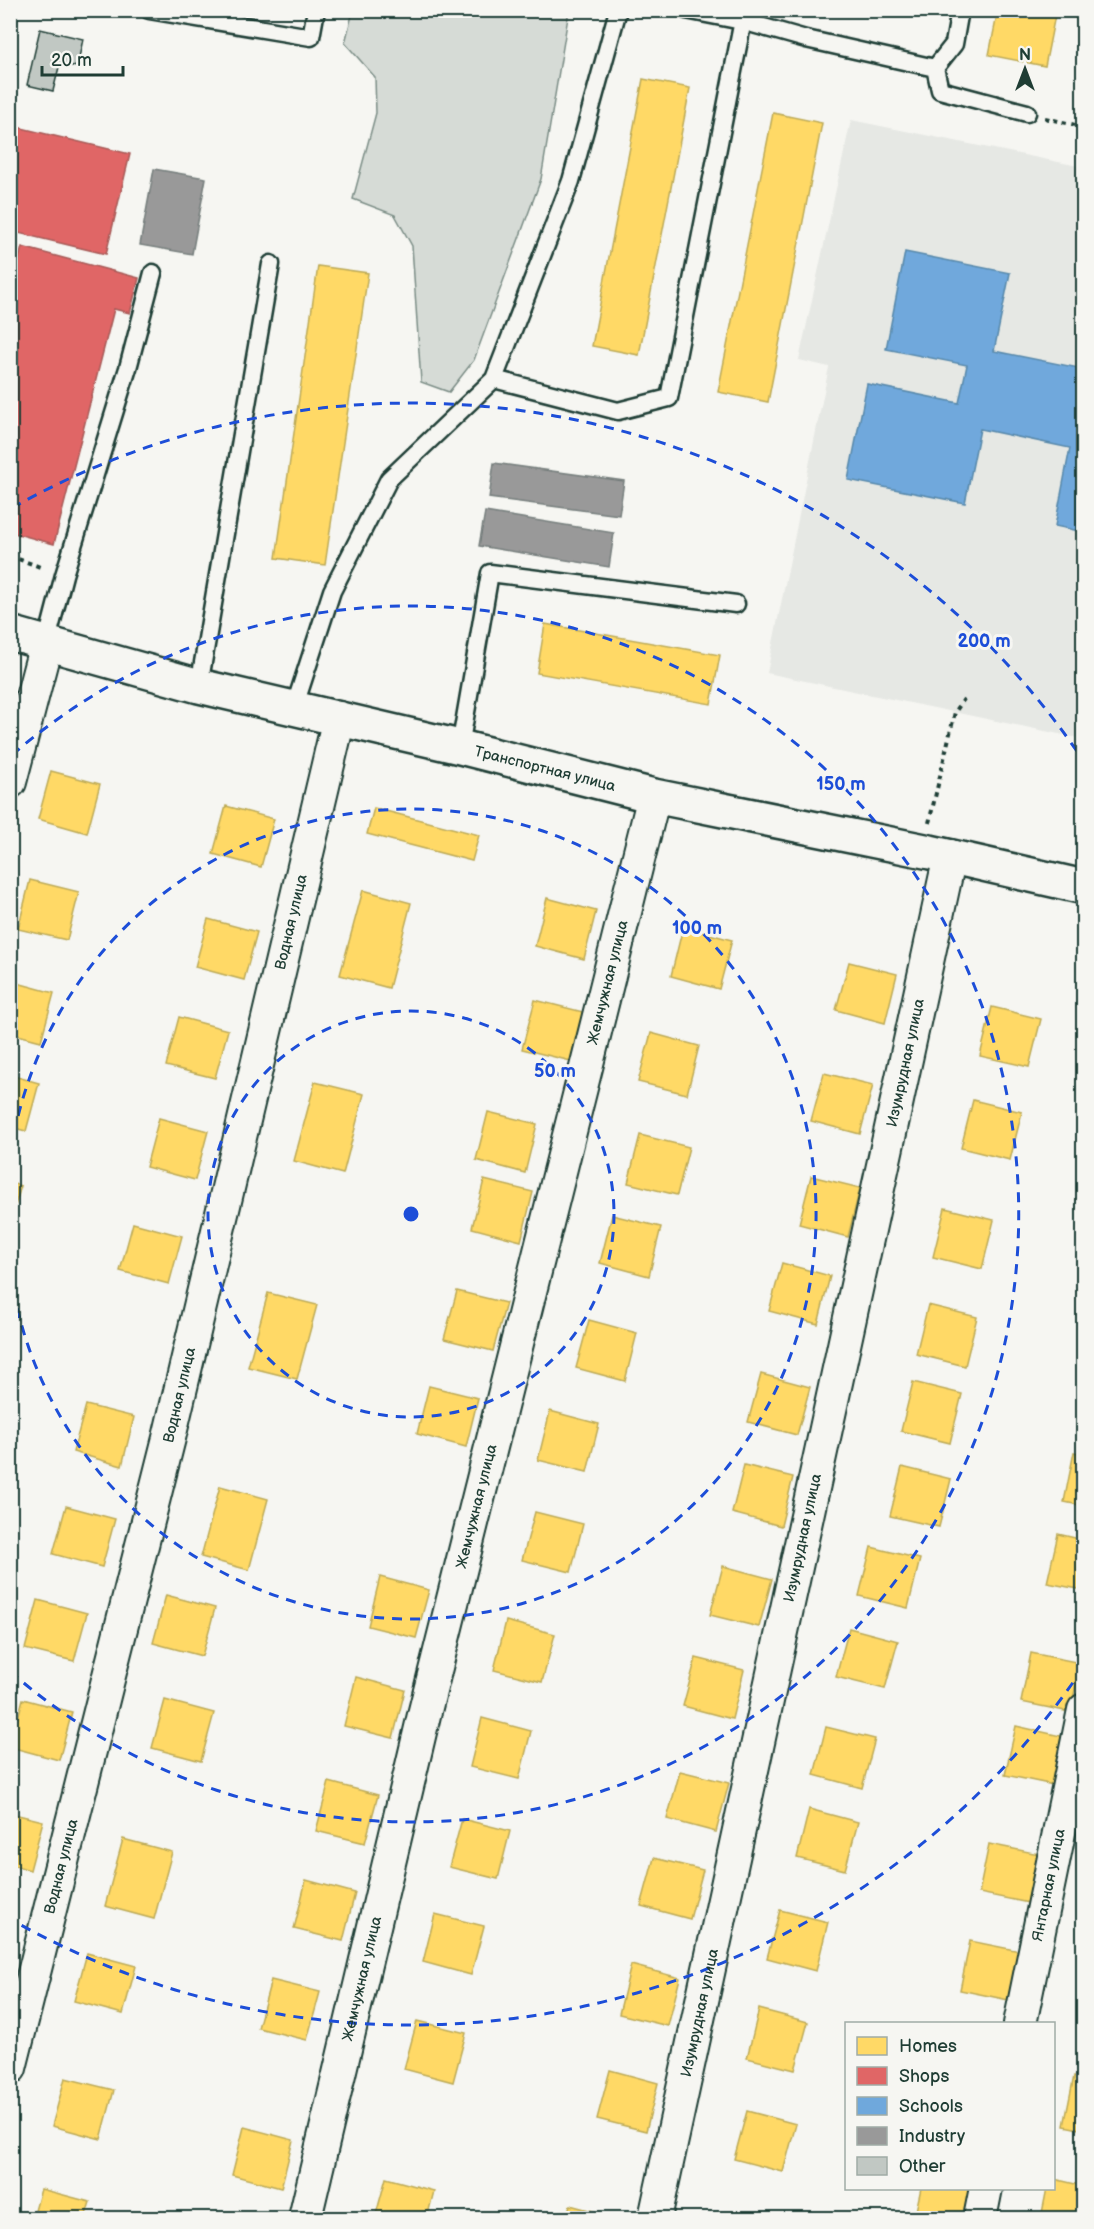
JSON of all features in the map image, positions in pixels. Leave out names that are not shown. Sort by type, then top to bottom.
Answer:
[{"type":"street","name":"Транспортная улица","points":[[10,633],[199,686],[460,747],[654,796],[950,856],[1083,887]]},
{"type":"street","points":[[10,782],[46,644]]},
{"type":"street","name":"Водная улица","points":[[10,2068],[172,1426],[339,718]]},
{"type":"street","name":"Жемчужная улица","points":[[305,2218],[424,1715],[654,796]]},
{"type":"street","name":"Изумрудная улица","points":[[655,2218],[950,856]]},
{"type":"street","name":"Янтарная улица","points":[[1020,2022],[1083,1710]]},
{"type":"street","points":[[980,2218],[986,2190]]},
{"type":"lane","points":[[148,10],[311,37],[316,10]]},
{"type":"lane","points":[[294,708],[332,591],[389,479],[494,379],[571,181],[618,10]]},
{"type":"lane","points":[[686,10],[744,16],[806,39],[935,68]]},
{"type":"lane","points":[[935,68],[954,44],[960,10]]},
{"type":"lane","points":[[494,379],[618,411],[669,398],[744,16]]},
{"type":"lane","points":[[935,68],[940,90],[1027,113]]},
{"type":"lane","points":[[199,686],[271,264]]},
{"type":"lane","points":[[46,644],[64,575],[128,368],[153,273]]},
{"type":"lane","points":[[460,747],[490,573],[736,604]]},
{"type":"path","points":[[1027,113],[1083,127]]},
{"type":"path","points":[[10,556],[64,575]]},
{"type":"path","points":[[927,832],[955,712],[964,699]]},
{"type":"shaded area","points":[[353,11],[567,11],[568,17],[541,179],[474,360],[449,392],[421,382],[412,246],[395,215],[353,199],[376,113],[375,77],[345,43]]},
{"type":"shaded area","points":[[851,120],[1083,167],[1083,739],[767,673],[829,367],[799,360]]},
{"type":"building: Homes","points":[[998,10],[1056,10],[1045,66],[989,55]]},
{"type":"building: Homes","points":[[643,79],[690,88],[639,355],[592,346]]},
{"type":"building: Homes","points":[[773,113],[822,123],[768,402],[718,392]]},
{"type":"building: Homes","points":[[318,266],[368,273],[325,565],[276,558]]},
{"type":"building: Homes","points":[[545,624],[720,655],[711,704],[537,673]]},
{"type":"building: Homes","points":[[51,771],[100,784],[87,833],[38,819]]},
{"type":"building: Homes","points":[[226,806],[274,819],[261,867],[213,854]]},
{"type":"building: Homes","points":[[374,808],[479,835],[472,861],[367,834]]},
{"type":"building: Homes","points":[[30,880],[79,892],[67,940],[18,929]]},
{"type":"building: Homes","points":[[363,890],[411,903],[389,988],[340,975]]},
{"type":"building: Homes","points":[[547,898],[596,911],[584,959],[535,946]]},
{"type":"building: Homes","points":[[208,919],[257,932],[244,980],[195,967]]},
{"type":"building: Homes","points":[[683,927],[732,940],[719,989],[671,976]]},
{"type":"building: Homes","points":[[849,962],[897,974],[885,1023],[836,1010]]},
{"type":"building: Homes","points":[[10,981],[54,993],[41,1041],[10,1033]]},
{"type":"building: Homes","points":[[535,1000],[583,1012],[571,1061],[522,1049]]},
{"type":"building: Homes","points":[[992,1007],[1041,1019],[1029,1067],[980,1056]]},
{"type":"building: Homes","points":[[179,1017],[228,1030],[215,1078],[166,1066]]},
{"type":"building: Homes","points":[[651,1033],[699,1046],[687,1094],[638,1082]]},
{"type":"building: Homes","points":[[824,1073],[873,1085],[860,1134],[811,1121]]},
{"type":"building: Homes","points":[[10,1075],[39,1083],[26,1131],[10,1127]]},
{"type":"building: Homes","points":[[315,1082],[364,1094],[343,1174],[294,1161]]},
{"type":"building: Homes","points":[[973,1100],[1022,1112],[1010,1160],[961,1148]]},
{"type":"building: Homes","points":[[488,1112],[537,1124],[525,1173],[476,1160]]},
{"type":"building: Homes","points":[[159,1118],[208,1131],[195,1180],[146,1167]]},
{"type":"building: Homes","points":[[640,1135],[689,1147],[677,1195],[628,1183]]},
{"type":"building: Homes","points":[[811,1176],[860,1188],[848,1237],[799,1224]]},
{"type":"building: Homes","points":[[484,1180],[533,1192],[521,1241],[472,1228]]},
{"type":"building: Homes","points":[[10,1183],[21,1186],[10,1222]]},
{"type":"building: Homes","points":[[945,1208],[994,1220],[982,1269],[933,1257]]},
{"type":"building: Homes","points":[[612,1215],[661,1227],[649,1276],[600,1263]]},
{"type":"building: Homes","points":[[133,1223],[182,1236],[169,1284],[120,1271]]},
{"type":"building: Homes","points":[[782,1263],[830,1276],[818,1324],[769,1311]]},
{"type":"building: Homes","points":[[457,1291],[506,1303],[493,1351],[444,1339]]},
{"type":"building: Homes","points":[[268,1293],[317,1305],[297,1379],[248,1367]]},
{"type":"building: Homes","points":[[928,1305],[977,1317],[965,1366],[916,1354]]},
{"type":"building: Homes","points":[[589,1320],[637,1333],[625,1381],[576,1368]]},
{"type":"building: Homes","points":[[761,1374],[810,1387],[797,1435],[748,1422]]},
{"type":"building: Homes","points":[[913,1382],[962,1394],[950,1443],[901,1431]]},
{"type":"building: Homes","points":[[429,1386],[478,1398],[466,1447],[417,1434]]},
{"type":"building: Homes","points":[[86,1405],[134,1417],[122,1466],[73,1452]]},
{"type":"building: Homes","points":[[550,1411],[599,1424],[587,1472],[538,1460]]},
{"type":"building: Homes","points":[[1074,1452],[1084,1454],[1084,1506],[1064,1502]]},
{"type":"building: Homes","points":[[744,1465],[793,1477],[781,1526],[732,1513]]},
{"type":"building: Homes","points":[[902,1467],[951,1479],[939,1527],[890,1516]]},
{"type":"building: Homes","points":[[220,1486],[268,1499],[249,1570],[201,1557]]},
{"type":"building: Homes","points":[[66,1506],[115,1519],[102,1567],[53,1554]]},
{"type":"building: Homes","points":[[535,1512],[583,1524],[571,1572],[522,1560]]},
{"type":"building: Homes","points":[[1058,1534],[1084,1540],[1084,1590],[1047,1583]]},
{"type":"building: Homes","points":[[871,1547],[920,1559],[908,1608],[859,1596]]},
{"type":"building: Homes","points":[[723,1566],[772,1579],[759,1627],[710,1615]]},
{"type":"building: Homes","points":[[380,1577],[429,1590],[416,1638],[368,1626]]},
{"type":"building: Homes","points":[[166,1595],[215,1608],[202,1656],[153,1643]]},
{"type":"building: Homes","points":[[38,1600],[87,1613],[74,1661],[25,1649]]},
{"type":"building: Homes","points":[[506,1621],[555,1634],[542,1682],[494,1670]]},
{"type":"building: Homes","points":[[849,1628],[898,1641],[885,1689],[836,1677]]},
{"type":"building: Homes","points":[[1031,1653],[1081,1663],[1070,1712],[1021,1702]]},
{"type":"building: Homes","points":[[696,1658],[744,1670],[732,1719],[683,1706]]},
{"type":"building: Homes","points":[[356,1677],[405,1690],[393,1738],[344,1726]]},
{"type":"building: Homes","points":[[23,1699],[72,1712],[59,1760],[10,1747]]},
{"type":"building: Homes","points":[[165,1700],[214,1713],[201,1761],[152,1748]]},
{"type":"building: Homes","points":[[482,1718],[531,1731],[519,1779],[470,1767]]},
{"type":"building: Homes","points":[[1016,1726],[1065,1737],[1054,1785],[1005,1775]]},
{"type":"building: Homes","points":[[826,1727],[875,1739],[862,1788],[814,1775]]},
{"type":"building: Homes","points":[[680,1771],[729,1783],[716,1832],[667,1819]]},
{"type":"building: Homes","points":[[329,1782],[378,1795],[365,1843],[316,1831]]},
{"type":"building: Homes","points":[[809,1809],[858,1822],[845,1870],[797,1858]]},
{"type":"building: Homes","points":[[10,1813],[43,1821],[30,1870],[10,1864]]},
{"type":"building: Homes","points":[[462,1819],[510,1831],[498,1879],[449,1867]]},
{"type":"building: Homes","points":[[123,1839],[172,1852],[154,1919],[105,1906]]},
{"type":"building: Homes","points":[[989,1844],[1039,1854],[1029,1903],[979,1893]]},
{"type":"building: Homes","points":[[654,1858],[703,1870],[690,1919],[641,1906]]},
{"type":"building: Homes","points":[[306,1880],[355,1893],[343,1941],[294,1929]]},
{"type":"building: Homes","points":[[780,1910],[828,1922],[816,1971],[767,1958]]},
{"type":"building: Homes","points":[[435,1914],[484,1926],[471,1975],[423,1962]]},
{"type":"building: Homes","points":[[970,1941],[1020,1951],[1009,2000],[960,1990]]},
{"type":"building: Homes","points":[[87,1953],[136,1966],[123,2014],[74,2001]]},
{"type":"building: Homes","points":[[631,1965],[680,1978],[668,2026],[619,2014]]},
{"type":"building: Homes","points":[[271,1980],[320,1992],[307,2040],[258,2028]]},
{"type":"building: Homes","points":[[759,2009],[808,2022],[795,2070],[747,2058]]},
{"type":"building: Homes","points":[[417,2021],[466,2033],[453,2082],[404,2069]]},
{"type":"building: Homes","points":[[610,2070],[658,2083],[646,2131],[597,2119]]},
{"type":"building: Homes","points":[[1074,2076],[1084,2078],[1084,2130],[1064,2126]]},
{"type":"building: Homes","points":[[65,2078],[114,2090],[101,2139],[52,2126]]},
{"type":"building: Homes","points":[[747,2111],[796,2124],[783,2172],[734,2159]]},
{"type":"building: Homes","points":[[244,2127],[293,2140],[281,2188],[232,2175]]},
{"type":"building: Homes","points":[[386,2178],[434,2191],[427,2218],[375,2218]]},
{"type":"building: Homes","points":[[1055,2179],[1084,2186],[1084,2218],[1041,2218],[1047,2190],[1055,2190]]},
{"type":"building: Homes","points":[[41,2189],[90,2202],[85,2218],[33,2218]]},
{"type":"building: Homes","points":[[921,2190],[972,2190],[966,2218],[950,2218],[916,2211]]},
{"type":"building: Homes","points":[[570,2205],[619,2218],[566,2218]]},
{"type":"building: Shops","points":[[13,126],[130,154],[106,254],[10,231],[10,138]]},
{"type":"building: Shops","points":[[22,247],[139,278],[130,313],[114,309],[54,544],[10,532],[10,291]]},
{"type":"building: Schools","points":[[905,252],[1010,273],[994,351],[1084,369],[1084,532],[1055,526],[1070,448],[980,429],[965,503],[848,480],[867,384],[959,403],[967,365],[886,349]]},
{"type":"building: Industry","points":[[154,169],[206,178],[192,254],[140,245]]},
{"type":"building: Industry","points":[[494,463],[624,481],[619,515],[489,498]]},
{"type":"building: Industry","points":[[485,512],[614,533],[609,567],[479,546]]},
{"type":"building: Other","points":[[40,29],[83,39],[77,67],[60,63],[53,91],[27,85]]}]
